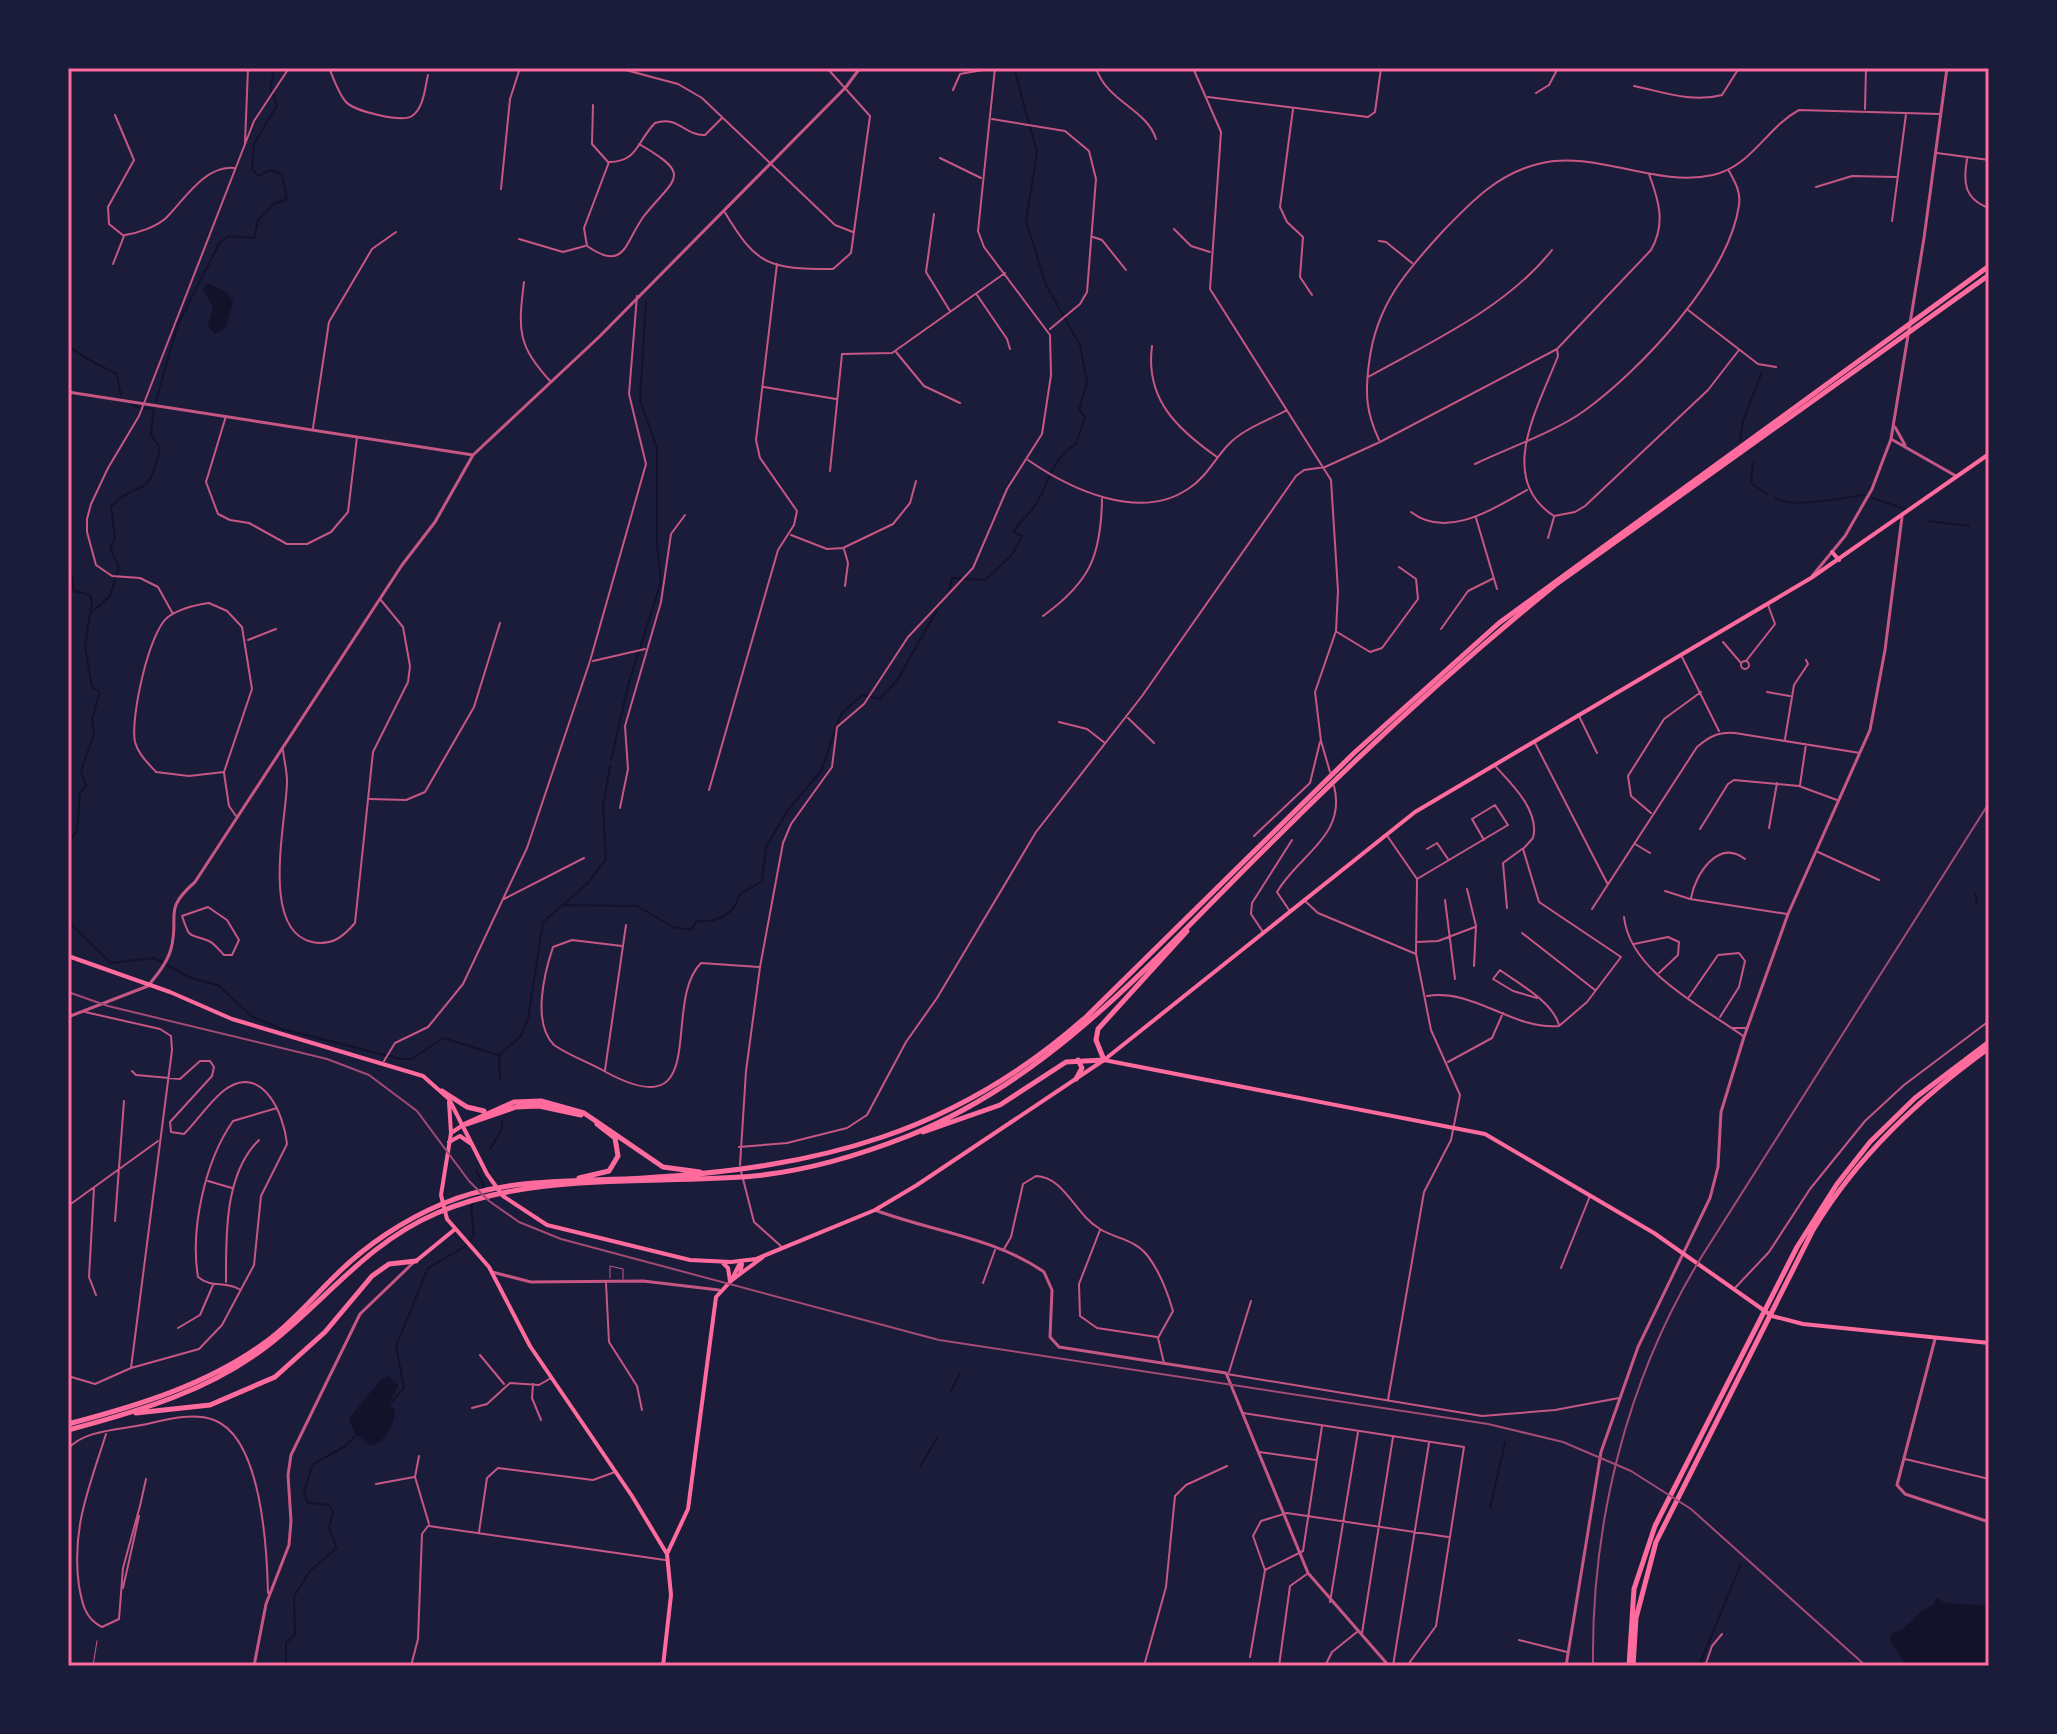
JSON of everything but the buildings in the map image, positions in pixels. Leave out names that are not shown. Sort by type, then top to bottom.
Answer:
[{"type":"highway","points":[[909,1136],[978,1102],[1054,1051],[1203,912],[1437,684],[1498,631],[1555,585],[1902,334],[1922,315],[1989,266]]},
{"type":"highway","points":[[548,1182],[733,1172],[832,1154],[908,1129],[956,1108],[1041,1054],[1114,991],[1354,753],[1499,623],[1989,275]]},
{"type":"highway","points":[[514,1188],[758,1175],[855,1154],[993,1109],[1060,1065],[1078,1059],[1104,1060],[1096,1040],[1098,1029],[1203,912]]},
{"type":"highway","points":[[1631,1666],[1634,1589],[1663,1507],[1759,1316],[1817,1212],[1870,1142],[1915,1098],[1989,1045]]},
{"type":"highway","points":[[1631,1666],[1641,1590],[1670,1512],[1776,1300],[1827,1207],[1863,1158],[1914,1107],[1989,1045]]},
{"type":"highway","points":[[1076,1079],[1082,1067],[1078,1059]]},
{"type":"highway","points":[[442,1091],[471,1109],[489,1110]]},
{"type":"highway","points":[[463,1125],[489,1110],[514,1102],[541,1101],[567,1107],[607,1126],[663,1167],[733,1172]]},
{"type":"highway","points":[[68,1427],[165,1394],[235,1363],[283,1327],[346,1265],[416,1220],[514,1188],[609,1171],[618,1156],[615,1138],[582,1115],[539,1106],[516,1107],[463,1125]]},
{"type":"highway","points":[[127,1414],[188,1392],[233,1370],[291,1327],[329,1288],[381,1244],[416,1220]]},
{"type":"highway","points":[[68,1427],[127,1414],[210,1405],[275,1377],[325,1332],[372,1276],[383,1267],[416,1261]]},
{"type":"highway","points":[[397,1263],[405,1270]]},
{"type":"main road","points":[[668,1557],[688,1509],[715,1303],[720,1290],[730,1281],[765,1256],[875,1210],[1076,1079],[1415,812],[1811,578],[1989,454]]},
{"type":"main road","points":[[1832,552],[1839,560]]},
{"type":"main road","points":[[68,956],[232,1019],[384,1060],[418,1073],[449,1099],[487,1174],[513,1204],[547,1225],[690,1260],[741,1261],[765,1256]]},
{"type":"main road","points":[[1104,1060],[1485,1134],[1684,1253],[1759,1309],[1792,1322],[1989,1343]]},
{"type":"main road","points":[[449,1099],[451,1133],[441,1195],[454,1230],[492,1272],[530,1346],[616,1472],[668,1557],[671,1595],[663,1666]]},
{"type":"main road","points":[[451,1133],[463,1125]]},
{"type":"main road","points":[[449,1142],[460,1136],[473,1146]]},
{"type":"main road","points":[[416,1261],[454,1230]]},
{"type":"main road","points":[[740,1274],[741,1261]]},
{"type":"main road","points":[[730,1281],[741,1261]]},
{"type":"main road","points":[[721,1262],[728,1268],[730,1281]]},
{"type":"street","points":[[245,144],[248,68]]},
{"type":"street","points":[[173,614],[158,587],[140,578],[105,573],[93,557],[87,519],[91,504],[134,427],[245,144],[270,94],[289,68]]},
{"type":"street","points":[[329,68],[345,102],[395,119],[410,118],[420,108],[428,75]]},
{"type":"street","points":[[501,189],[510,99],[520,68]]},
{"type":"street","points":[[618,68],[691,90],[835,225],[855,232]]},
{"type":"street","points":[[633,73],[635,68]]},
{"type":"street","points":[[724,210],[755,256],[777,264],[833,269],[851,253],[870,116],[827,68]]},
{"type":"street","points":[[68,1017],[148,986],[165,962],[174,933],[175,901],[195,882],[380,599],[435,522],[473,455],[551,383],[724,210],[846,87],[860,68]]},
{"type":"street","points":[[783,1248],[754,1222],[744,1190],[739,1147],[760,967],[783,843],[791,824],[832,767],[837,727],[869,699],[908,637],[973,568],[1007,489],[1040,440],[1051,375],[1053,348],[1049,330],[979,236],[994,68],[960,74],[953,90]]},
{"type":"street","points":[[1096,68],[1110,93],[1149,125],[1156,139]]},
{"type":"street","points":[[1193,68],[1221,132],[1208,278],[1213,294],[1325,467],[1333,496],[1338,591],[1336,631],[1315,692],[1321,741],[1337,807],[1326,838],[1285,876],[1277,892],[1289,911]]},
{"type":"street","points":[[1206,97],[1368,117],[1375,112],[1381,68]]},
{"type":"street","points":[[1536,93],[1549,85],[1558,68]]},
{"type":"street","points":[[1634,86],[1692,99],[1708,98],[1722,95],[1738,75],[1739,68]]},
{"type":"street","points":[[1865,110],[1866,68]]},
{"type":"street","points":[[1811,578],[1832,552],[1872,489],[1891,439],[1937,153],[1947,68]]},
{"type":"street","points":[[593,105],[592,144],[609,162],[624,162],[655,123],[677,121],[697,135],[705,135],[722,118]]},
{"type":"street","points":[[1293,108],[1280,207],[1287,222],[1303,237],[1300,277],[1312,295]]},
{"type":"street","points":[[1380,442],[1366,408],[1367,377],[1380,313],[1412,263],[1473,200],[1496,181],[1540,163],[1568,160],[1649,174],[1699,177],[1728,170],[1752,154],[1786,116],[1799,110],[1941,114]]},
{"type":"street","points":[[1892,221],[1906,113]]},
{"type":"street","points":[[115,115],[134,160],[108,207],[109,224],[124,236]]},
{"type":"street","points":[[990,118],[1065,131],[1085,145],[1095,170],[1085,296],[1049,330]]},
{"type":"street","points":[[519,239],[567,252],[587,246],[604,256],[619,254],[628,247],[646,214],[671,189],[674,176],[665,158],[639,144]]},
{"type":"street","points":[[1937,153],[1989,160]]},
{"type":"street","points":[[940,158],[983,178]]},
{"type":"street","points":[[1967,159],[1965,188],[1971,198],[1989,208]]},
{"type":"street","points":[[587,246],[584,228],[609,162]]},
{"type":"street","points":[[113,264],[124,236],[165,219],[180,198],[216,169],[235,168]]},
{"type":"street","points":[[1475,464],[1590,406],[1687,310],[1711,276],[1739,205],[1738,187],[1728,170]]},
{"type":"street","points":[[739,1147],[802,1139],[847,1128],[867,1115],[906,1042],[937,998],[1036,832],[1127,717],[1296,476],[1304,470],[1325,467],[1380,442],[1557,349],[1651,250],[1660,235],[1660,209],[1649,174]]},
{"type":"street","points":[[1816,187],[1852,176],[1897,178]]},
{"type":"street","points":[[934,214],[926,272],[950,312]]},
{"type":"street","points":[[1174,229],[1191,246],[1211,252]]},
{"type":"street","points":[[313,429],[329,322],[372,249],[396,232]]},
{"type":"street","points":[[1092,237],[1105,243],[1126,270]]},
{"type":"street","points":[[1379,241],[1386,242],[1412,263]]},
{"type":"street","points":[[1367,377],[1508,292],[1533,272],[1552,250]]},
{"type":"street","points":[[709,790],[775,560],[797,511],[760,458],[756,440],[777,264]]},
{"type":"street","points":[[830,471],[842,354],[882,355],[895,351],[1005,273]]},
{"type":"street","points":[[524,282],[520,326],[523,347],[551,383]]},
{"type":"street","points":[[976,294],[1007,339],[1010,349]]},
{"type":"street","points":[[384,1060],[395,1043],[428,1027],[442,1014],[463,984],[527,848],[590,661],[646,464],[629,394],[637,296]]},
{"type":"street","points":[[1687,310],[1761,366],[1776,367]]},
{"type":"street","points":[[1152,346],[1153,380],[1163,407],[1179,428],[1218,457]]},
{"type":"street","points":[[1557,349],[1558,356],[1525,441],[1524,463],[1528,490],[1539,506],[1554,516],[1575,512],[1585,506],[1708,390],[1739,350]]},
{"type":"street","points":[[895,351],[924,386],[960,403]]},
{"type":"street","points":[[762,387],[837,399]]},
{"type":"street","points":[[68,392],[473,455]]},
{"type":"street","points":[[1027,459],[1058,480],[1102,496],[1144,501],[1178,494],[1194,484],[1236,438],[1287,410]]},
{"type":"street","points":[[226,416],[206,482],[207,493],[218,514],[230,520],[249,523],[287,544],[307,544],[340,524],[351,497],[357,436]]},
{"type":"street","points":[[1894,424],[1907,448]]},
{"type":"street","points":[[1891,439],[1956,476]]},
{"type":"street","points":[[789,534],[827,549],[843,548],[893,524],[910,503],[916,481]]},
{"type":"street","points":[[1411,512],[1418,518],[1453,522],[1476,517],[1528,490]]},
{"type":"street","points":[[1043,616],[1076,589],[1093,562],[1102,525],[1102,496]]},
{"type":"street","points":[[620,808],[628,769],[625,726],[661,602],[671,534],[685,515]]},
{"type":"street","points":[[1548,538],[1554,516]]},
{"type":"street","points":[[1476,517],[1497,589]]},
{"type":"street","points":[[1566,1666],[1597,1463],[1638,1347],[1712,1190],[1722,1104],[1788,914],[1870,730],[1902,517]]},
{"type":"street","points":[[843,548],[848,563],[845,586]]},
{"type":"street","points":[[1336,631],[1370,652],[1382,648],[1418,599],[1416,579],[1399,567]]},
{"type":"street","points":[[1441,629],[1468,591],[1494,578]]},
{"type":"street","points":[[283,749],[287,780],[278,853],[284,910],[291,929],[307,941],[325,944],[343,937],[355,923],[375,746],[408,682],[410,666],[403,627],[380,599]]},
{"type":"street","points":[[224,772],[189,776],[156,772],[135,745],[134,727],[151,642],[166,618],[209,603],[227,611],[242,627],[247,640],[252,689],[224,772],[229,806],[237,817]]},
{"type":"street","points":[[1741,663],[1746,661],[1775,624],[1768,604]]},
{"type":"street","points":[[368,798],[406,800],[425,792],[474,707],[500,623]]},
{"type":"street","points":[[247,640],[276,629]]},
{"type":"street","points":[[1723,642],[1742,668],[1747,669],[1746,661]]},
{"type":"street","points":[[590,661],[646,649]]},
{"type":"street","points":[[1681,655],[1719,732]]},
{"type":"street","points":[[1785,740],[1791,696],[1808,664],[1806,660]]},
{"type":"street","points":[[1652,814],[1631,796],[1628,776],[1668,714],[1701,692]]},
{"type":"street","points":[[1767,692],[1791,696]]},
{"type":"street","points":[[1578,713],[1597,753]]},
{"type":"street","points":[[1127,717],[1154,743]]},
{"type":"street","points":[[1059,722],[1087,729],[1106,743]]},
{"type":"street","points":[[1592,909],[1697,747],[1719,732],[1860,753]]},
{"type":"street","points":[[1254,836],[1310,783],[1321,741]]},
{"type":"street","points":[[1534,742],[1607,883]]},
{"type":"street","points":[[1799,786],[1806,744]]},
{"type":"street","points":[[1495,767],[1514,785],[1534,823],[1533,838],[1503,863],[1507,908]]},
{"type":"street","points":[[1700,829],[1728,784],[1744,779],[1799,786],[1839,801]]},
{"type":"street","points":[[1769,828],[1777,783]]},
{"type":"street","points":[[1417,879],[1484,840],[1508,825],[1495,805],[1472,819],[1484,840]]},
{"type":"street","points":[[1385,834],[1407,860],[1417,879],[1416,954],[1431,1030],[1460,1095],[1455,1128],[1446,1152],[1425,1187],[1388,1400]]},
{"type":"street","points":[[1264,933],[1250,910],[1292,840]]},
{"type":"street","points":[[1427,849],[1437,843],[1449,860]]},
{"type":"street","points":[[1634,844],[1650,853]]},
{"type":"street","points":[[1425,997],[1458,996],[1539,1025],[1559,1026],[1577,1013],[1621,957],[1539,902],[1523,849]]},
{"type":"street","points":[[1818,852],[1879,880]]},
{"type":"street","points":[[1690,899],[1699,872],[1712,859],[1730,854],[1745,859]]},
{"type":"street","points":[[503,899],[584,858]]},
{"type":"street","points":[[1467,889],[1476,926],[1474,966]]},
{"type":"street","points":[[1665,891],[1690,899],[1788,914]]},
{"type":"street","points":[[1304,900],[1318,913],[1416,954]]},
{"type":"street","points":[[1445,900],[1455,979]]},
{"type":"street","points":[[173,915],[182,916],[208,907],[218,912],[239,940],[238,950],[232,955],[224,955],[209,941],[196,940],[188,934],[182,916]]},
{"type":"street","points":[[1624,917],[1638,955],[1688,998],[1744,1037]]},
{"type":"street","points":[[605,1072],[626,925]]},
{"type":"street","points":[[1416,942],[1438,941],[1476,926]]},
{"type":"street","points":[[1522,933],[1596,991]]},
{"type":"street","points":[[1634,944],[1668,937],[1679,942],[1678,955],[1658,974]]},
{"type":"street","points":[[622,946],[561,941],[553,947],[542,1018],[547,1038],[563,1051],[636,1088],[647,1089],[665,1082],[677,1064],[687,987],[694,969],[707,961],[760,967]]},
{"type":"street","points":[[1688,998],[1718,955],[1739,953],[1745,961],[1739,987],[1719,1018]]},
{"type":"street","points":[[1537,998],[1513,991],[1493,979],[1500,970],[1537,998],[1556,1015],[1559,1026]]},
{"type":"street","points":[[84,1011],[160,1029],[171,1036],[172,1050],[131,1368]]},
{"type":"street","points":[[1446,1062],[1492,1038],[1503,1013]]},
{"type":"street","points":[[1733,1290],[1769,1252],[1810,1189],[1865,1121],[1904,1085],[1989,1021]]},
{"type":"street","points":[[1732,1028],[1747,1028]]},
{"type":"street","points":[[68,1376],[95,1384],[131,1368],[199,1349],[222,1325],[254,1265],[264,1186],[287,1144],[278,1108],[266,1090],[241,1083],[221,1093],[180,1136],[169,1129],[173,1118],[212,1076],[214,1067],[210,1061],[200,1061],[183,1079],[166,1080],[132,1071]]},
{"type":"street","points":[[115,1221],[124,1101]]},
{"type":"street","points":[[239,1289],[226,1282],[213,1284],[198,1277],[196,1266],[208,1181],[220,1143],[233,1121],[278,1108]]},
{"type":"street","points":[[68,1206],[159,1140]]},
{"type":"street","points":[[226,1282],[233,1189],[249,1149],[259,1140]]},
{"type":"street","points":[[1004,1250],[1011,1237],[1019,1191],[1027,1180],[1036,1176],[1056,1181],[1074,1205],[1100,1230],[1133,1242],[1154,1264],[1173,1311],[1158,1338],[1164,1364]]},
{"type":"street","points":[[208,1181],[233,1189]]},
{"type":"street","points":[[94,1187],[89,1277],[96,1295]]},
{"type":"street","points":[[1561,1268],[1591,1195]]},
{"type":"street","points":[[875,1210],[921,1227],[962,1235],[1004,1250],[1048,1276],[1052,1290],[1049,1332],[1055,1345],[1482,1416],[1555,1410],[1619,1398]]},
{"type":"street","points":[[1100,1230],[1079,1284],[1080,1316],[1097,1328],[1158,1338]]},
{"type":"street","points":[[983,1283],[996,1248]]},
{"type":"street","points":[[269,1598],[286,1559],[290,1536],[288,1475],[291,1455],[360,1314],[416,1261]]},
{"type":"street","points":[[492,1272],[531,1282],[667,1283],[702,1291],[720,1290]]},
{"type":"street","points":[[608,1282],[609,1342],[637,1386],[642,1410]]},
{"type":"street","points":[[178,1328],[200,1315],[213,1284]]},
{"type":"street","points":[[702,1291],[715,1303]]},
{"type":"street","points":[[1226,1373],[1232,1370],[1251,1301]]},
{"type":"street","points":[[1936,1336],[1897,1479],[1901,1492],[1989,1522]]},
{"type":"street","points":[[480,1355],[505,1385]]},
{"type":"street","points":[[1226,1373],[1226,1380],[1308,1573],[1330,1602],[1391,1666]]},
{"type":"street","points":[[472,1408],[487,1404],[505,1385],[533,1384],[552,1377]]},
{"type":"street","points":[[533,1384],[532,1398],[541,1420]]},
{"type":"street","points":[[1242,1413],[1464,1447],[1436,1626],[1407,1666]]},
{"type":"street","points":[[68,1449],[85,1436],[161,1420],[200,1416],[216,1421],[237,1437],[249,1464],[265,1531],[270,1569],[269,1598],[254,1666]]},
{"type":"street","points":[[1300,1554],[1323,1425]]},
{"type":"street","points":[[1330,1602],[1358,1431]]},
{"type":"street","points":[[106,1433],[80,1518],[75,1556],[83,1606],[92,1622],[102,1627],[116,1623],[122,1610],[127,1552],[146,1479]]},
{"type":"street","points":[[1362,1636],[1393,1436]]},
{"type":"street","points":[[1391,1666],[1429,1442]]},
{"type":"street","points":[[1259,1452],[1317,1460]]},
{"type":"street","points":[[419,1456],[415,1477],[429,1526]]},
{"type":"street","points":[[1903,1458],[1989,1479]]},
{"type":"street","points":[[1144,1666],[1166,1587],[1175,1496],[1186,1485],[1227,1466]]},
{"type":"street","points":[[479,1533],[487,1478],[498,1468],[593,1480],[616,1472]]},
{"type":"street","points":[[376,1484],[415,1477]]},
{"type":"street","points":[[122,1593],[134,1553],[140,1506]]},
{"type":"street","points":[[1250,1657],[1265,1570],[1254,1530],[1261,1521],[1283,1513],[1450,1538]]},
{"type":"street","points":[[429,1526],[668,1557]]},
{"type":"street","points":[[411,1666],[418,1639],[422,1534],[429,1526]]},
{"type":"street","points":[[127,1552],[134,1553]]},
{"type":"street","points":[[1265,1570],[1300,1554]]},
{"type":"street","points":[[1279,1666],[1290,1586],[1308,1573]]},
{"type":"street","points":[[1325,1666],[1332,1652],[1358,1631]]},
{"type":"street","points":[[1705,1666],[1712,1646],[1722,1634]]},
{"type":"street","points":[[1519,1640],[1568,1652]]},
{"type":"lane","points":[[608,1282],[610,1266],[623,1269],[623,1282]]},
{"type":"lane","points":[[93,1666],[97,1641]]},
{"type":"shaded area","points":[[207,283],[226,292],[233,301],[226,327],[215,334],[208,326],[213,307],[203,290]]},
{"type":"shaded area","points":[[388,1376],[399,1386],[387,1405],[395,1409],[393,1420],[385,1437],[370,1446],[354,1432],[349,1419],[380,1380]]},
{"type":"shaded area","points":[[1936,1597],[1945,1603],[1989,1606],[1989,1666],[1907,1666],[1890,1641],[1892,1634],[1933,1605]]},
{"type":"waterway","points":[[254,238],[258,220],[274,204],[287,199],[282,175],[271,170],[258,176],[252,169],[254,144],[277,105],[270,88],[275,68]]},
{"type":"waterway","points":[[948,596],[952,578],[985,580],[1012,555],[1022,536],[1013,532],[1034,507],[1061,457],[1076,444],[1085,417],[1079,410],[1087,382],[1080,345],[1046,285],[1026,221],[1037,152],[1015,72]]},
{"type":"waterway","points":[[156,401],[178,324],[220,242],[229,236],[252,238]]},
{"type":"waterway","points":[[611,760],[629,682],[661,582],[657,544],[657,448],[640,400],[646,302]]},
{"type":"waterway","points":[[68,345],[85,358],[117,374],[121,396]]},
{"type":"waterway","points":[[1740,440],[1743,421],[1762,372]]},
{"type":"waterway","points":[[132,405],[139,407]]},
{"type":"waterway","points":[[90,614],[110,596],[119,567],[110,548],[115,538],[111,507],[120,498],[147,483],[156,465],[160,447],[151,435],[154,407]]},
{"type":"waterway","points":[[145,408],[152,409]]},
{"type":"waterway","points":[[1753,463],[1751,483],[1767,494]]},
{"type":"waterway","points":[[1775,498],[1805,503],[1864,495]]},
{"type":"waterway","points":[[1872,498],[1905,509]]},
{"type":"waterway","points":[[1928,521],[1969,526]]},
{"type":"waterway","points":[[68,555],[74,591],[90,595],[92,602],[85,646],[92,687],[100,692],[92,719],[94,734],[81,771],[86,786],[80,793],[77,830],[68,843]]},
{"type":"waterway","points":[[562,905],[637,906],[673,927],[691,930],[697,921],[724,916],[734,907],[739,895],[762,881],[766,847],[788,810],[821,771],[841,714],[862,695],[880,699],[898,679],[941,603]]},
{"type":"waterway","points":[[499,1055],[521,1036],[528,1019],[543,922],[588,883],[606,859],[603,807],[610,766]]},
{"type":"waterway","points":[[68,853],[68,873]]},
{"type":"waterway","points":[[1975,893],[1977,904]]},
{"type":"waterway","points":[[68,912],[72,925],[111,963],[154,958],[191,978],[218,985],[251,1016],[282,1029],[401,1059],[412,1059],[443,1038],[499,1055],[500,1079]]},
{"type":"waterway","points":[[490,1149],[502,1129],[502,1121]]},
{"type":"waterway","points":[[476,1170],[484,1186],[481,1191]]},
{"type":"waterway","points":[[387,1407],[404,1388],[396,1346],[428,1268],[466,1246],[474,1235],[471,1206],[477,1196]]},
{"type":"waterway","points":[[951,1391],[960,1374]]},
{"type":"waterway","points":[[286,1666],[286,1643],[295,1634],[294,1596],[311,1570],[337,1548],[329,1528],[333,1511],[329,1505],[308,1503],[304,1491],[313,1464],[344,1447],[358,1434]]},
{"type":"waterway","points":[[920,1467],[937,1438]]},
{"type":"waterway","points":[[1490,1508],[1505,1443]]},
{"type":"waterway","points":[[1699,1666],[1741,1564]]},
{"type":"tram line","points":[[68,992],[108,1006],[327,1059],[369,1075],[417,1111],[469,1181],[489,1201],[519,1222],[561,1239],[939,1340],[1488,1424],[1563,1442],[1631,1471],[1691,1509],[1866,1666]]},
{"type":"railway","points":[[1593,1666],[1594,1612],[1607,1506],[1634,1402],[1653,1351],[1702,1256],[1989,803]]}]
